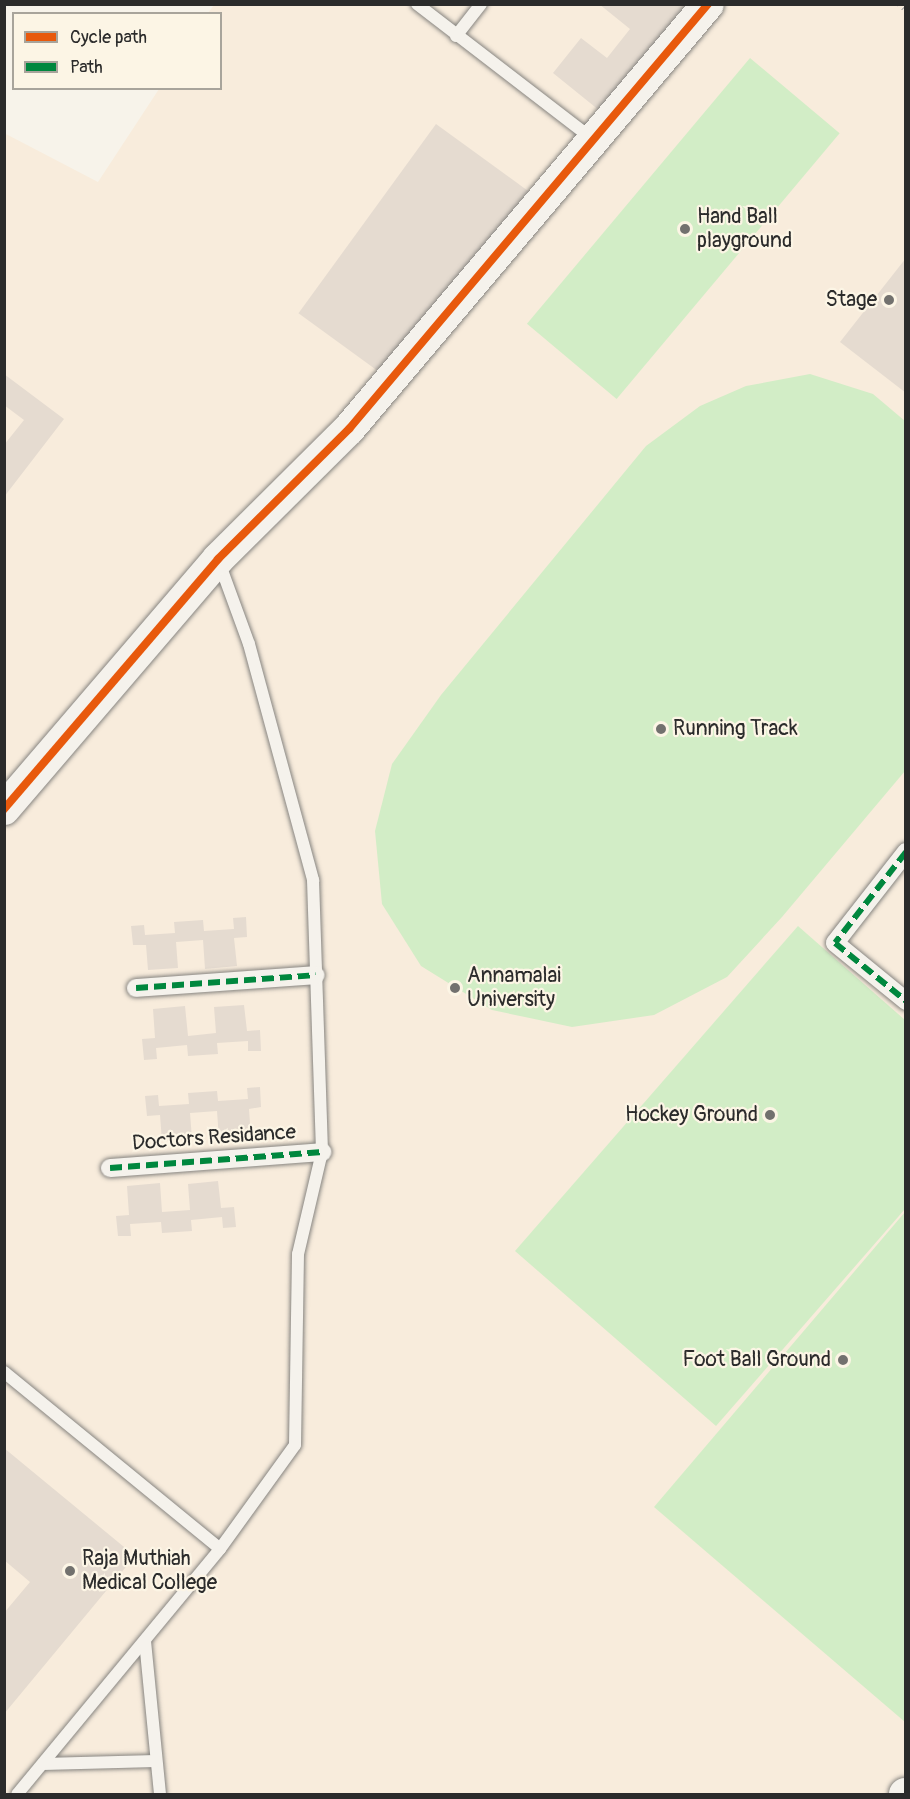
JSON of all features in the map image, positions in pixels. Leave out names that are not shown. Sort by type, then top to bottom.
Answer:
[{"type":"street","points":[[4,808],[218,559],[349,429],[708,4]]},
{"type":"street","points":[[906,852],[835,942],[906,1001]]},
{"type":"street","points":[[136,988],[316,975]]},
{"type":"street","name":"Doctors Residance","points":[[110,1168],[322,1152]]},
{"type":"lane","points":[[417,4],[592,139]]},
{"type":"lane","points":[[456,36],[480,4]]},
{"type":"lane","points":[[17,1794],[220,1549],[295,1445],[298,1254],[322,1152],[312,880],[249,644],[218,559]]},
{"type":"lane","points":[[4,1372],[220,1549]]},
{"type":"lane","points":[[145,1641],[160,1794]]},
{"type":"lane","points":[[43,1764],[156,1761]]},
{"type":"path","points":[[898,4],[906,11]]},
{"type":"shaded area","name":"Annamalai University","points":[[214,5],[905,5],[905,1794],[5,1794],[4,133],[98,182],[158,90],[222,90],[222,12],[209,12]]},
{"type":"green space","name":"Hand Ball playground","points":[[750,58],[840,133],[617,399],[527,324]]},
{"type":"green space","name":"Running Track","points":[[810,374],[873,394],[905,421],[905,771],[782,917],[727,977],[654,1015],[572,1027],[492,1010],[421,966],[382,904],[375,831],[392,764],[441,695],[646,446],[700,406],[746,386]]},
{"type":"green space","name":"Hockey Ground","points":[[798,926],[905,1020],[905,1209],[716,1426],[515,1251]]},
{"type":"green space","name":"Foot Ball Ground","points":[[905,1212],[905,1722],[654,1507]]},
{"type":"building","points":[[599,4],[692,4],[605,115],[553,73],[581,38],[607,58],[630,29]]},
{"type":"building","points":[[436,124],[532,194],[395,383],[298,313]]},
{"type":"building","name":"Stage","points":[[906,258],[906,393],[840,342]]},
{"type":"building","points":[[4,374],[64,419],[4,497],[4,445],[24,420],[4,405]]},
{"type":"building","points":[[246,917],[247,937],[234,938],[237,966],[205,969],[203,940],[176,942],[178,968],[148,970],[146,945],[133,945],[131,926],[144,925],[145,935],[175,933],[174,922],[203,920],[204,931],[234,929],[233,918]]},
{"type":"building","points":[[244,1005],[247,1031],[260,1030],[261,1051],[248,1051],[248,1041],[217,1043],[218,1054],[188,1056],[187,1045],[156,1048],[157,1059],[144,1060],[142,1039],[155,1038],[153,1009],[185,1006],[188,1036],[216,1033],[214,1007]]},
{"type":"building","points":[[260,1087],[261,1107],[249,1109],[251,1137],[219,1139],[217,1111],[190,1113],[192,1139],[162,1141],[160,1115],[147,1116],[145,1096],[158,1095],[159,1106],[189,1104],[188,1093],[217,1091],[218,1101],[248,1099],[247,1088]]},
{"type":"building","points":[[218,1181],[221,1208],[234,1207],[236,1227],[223,1228],[222,1217],[191,1220],[192,1231],[162,1233],[161,1222],[130,1224],[131,1236],[118,1236],[116,1216],[129,1215],[127,1186],[160,1183],[162,1212],[190,1210],[188,1184]]},
{"type":"building","name":"Raja Muthiah Medical College","points":[[4,1448],[135,1556],[4,1714],[4,1613],[30,1582],[4,1560]]},
{"type":"marked path","points":[[906,852],[835,943],[906,1001]]},
{"type":"marked path","points":[[136,988],[316,975]]},
{"type":"marked path","points":[[110,1168],[322,1152]]},
{"type":"cycle path","points":[[4,809],[218,559],[349,429],[708,4]]},
{"type":"place","name":"Hand Ball playground","points":[[685,229]]},
{"type":"place","name":"Stage","points":[[889,300]]},
{"type":"place","name":"Running Track","points":[[661,729]]},
{"type":"place","name":"Annamalai University","points":[[455,988]]},
{"type":"place","name":"Hockey Ground","points":[[770,1115]]},
{"type":"place","name":"Foot Ball Ground","points":[[843,1360]]},
{"type":"place","name":"Raja Muthiah Medical College","points":[[70,1571]]}]
